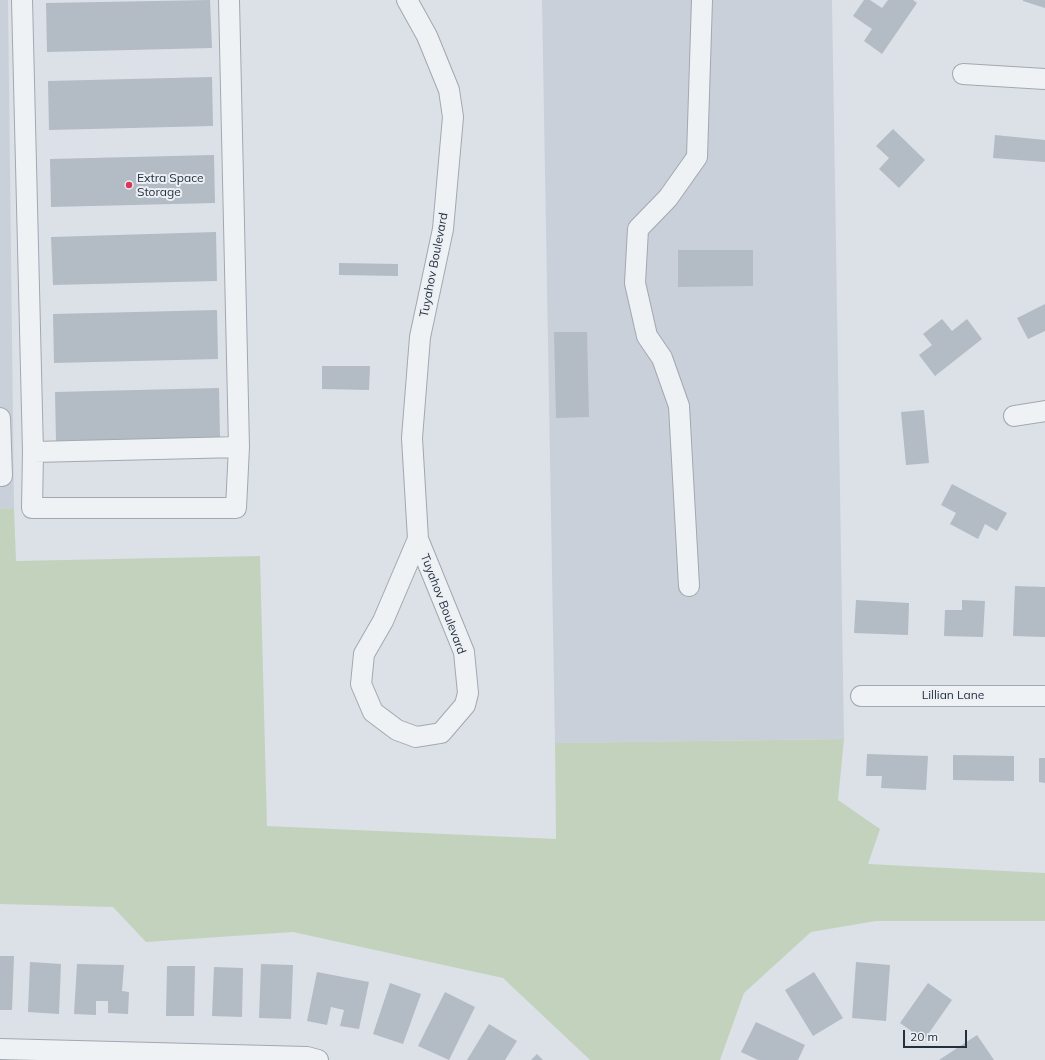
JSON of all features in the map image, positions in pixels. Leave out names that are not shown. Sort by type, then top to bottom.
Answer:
[{"type":"street","points":[[22,0],[33,452],[32,508],[236,508],[239,447],[228,0]]},
{"type":"street","name":"Tuyahov Boulevard","points":[[407,0],[427,36],[449,90],[453,117],[443,229],[420,337],[412,438],[418,539],[464,652],[468,693],[465,705],[441,733],[416,737],[396,730],[373,712],[360,684],[364,654],[382,622],[418,539]]},
{"type":"street","points":[[689,586],[679,406],[662,358],[647,336],[635,283],[638,229],[668,198],[696,157],[702,0]]},
{"type":"street","points":[[963,74],[1045,78]]},
{"type":"street","points":[[1014,416],[1045,411]]},
{"type":"street","points":[[0,418],[2,476],[0,476]]},
{"type":"street","points":[[33,452],[239,447]]},
{"type":"street","name":"Lillian Lane","points":[[860,696],[1045,696]]},
{"type":"street","points":[[0,1049],[307,1057],[318,1060]]},
{"type":"shaded area","points":[[0,0],[8,0],[14,508],[0,509]]},
{"type":"shaded area","points":[[542,0],[832,0],[844,739],[555,743]]},
{"type":"green space","points":[[14,508],[16,561],[260,556],[267,826],[556,839],[555,743],[844,739],[838,800],[880,829],[868,864],[1045,873],[1045,921],[876,921],[811,932],[744,993],[720,1060],[590,1060],[503,978],[293,932],[146,942],[113,907],[0,904],[0,509]]},
{"type":"building","points":[[210,0],[212,48],[47,52],[46,3]]},
{"type":"building","points":[[864,0],[870,0],[882,8],[888,0],[913,0],[917,3],[882,54],[864,41],[872,29],[853,16]]},
{"type":"building","points":[[1045,0],[1045,8],[1023,1]]},
{"type":"building","points":[[212,77],[213,126],[49,130],[48,81]]},
{"type":"building","points":[[893,129],[925,160],[899,188],[879,169],[889,158],[876,146]]},
{"type":"building","points":[[995,135],[1045,140],[1045,162],[993,158]]},
{"type":"building","points":[[214,155],[215,203],[51,207],[50,159]]},
{"type":"building","points":[[216,232],[217,281],[53,285],[51,237]]},
{"type":"building","points":[[678,250],[753,250],[753,286],[678,287]]},
{"type":"building","points":[[339,263],[398,264],[398,276],[339,275]]},
{"type":"building","points":[[1045,304],[1045,331],[1028,339],[1017,318]]},
{"type":"building","points":[[217,310],[218,359],[54,363],[53,314]]},
{"type":"building","points":[[942,319],[952,331],[967,319],[982,339],[935,376],[919,355],[932,345],[923,334]]},
{"type":"building","points":[[554,332],[587,332],[589,417],[556,418]]},
{"type":"building","points":[[322,366],[370,366],[369,390],[322,389]]},
{"type":"building","points":[[219,388],[220,437],[56,441],[55,392]]},
{"type":"building","points":[[924,410],[929,463],[906,465],[901,412]]},
{"type":"building","points":[[952,484],[1007,513],[997,531],[985,524],[978,539],[950,524],[956,513],[941,505]]},
{"type":"building","points":[[1015,586],[1045,587],[1045,637],[1013,636]]},
{"type":"building","points":[[856,600],[909,603],[908,635],[854,633]]},
{"type":"building","points":[[962,600],[985,601],[983,637],[944,636],[945,610],[962,610]]},
{"type":"building","points":[[867,754],[928,756],[926,790],[881,788],[882,776],[866,776]]},
{"type":"building","points":[[953,755],[1014,756],[1014,781],[953,780]]},
{"type":"building","points":[[1039,758],[1045,758],[1045,783],[1039,782]]},
{"type":"building","points":[[0,956],[14,956],[12,1010],[0,1010]]},
{"type":"building","points":[[30,962],[61,964],[59,1014],[28,1012]]},
{"type":"building","points":[[856,962],[890,965],[886,1021],[852,1018]]},
{"type":"building","points":[[77,964],[124,965],[122,991],[129,992],[128,1014],[108,1013],[108,1001],[96,1001],[96,1015],[74,1014]]},
{"type":"building","points":[[261,964],[293,965],[291,1019],[259,1018]]},
{"type":"building","points":[[167,966],[195,966],[194,1016],[166,1016]]},
{"type":"building","points":[[214,967],[243,968],[242,1017],[212,1016]]},
{"type":"building","points":[[317,972],[369,982],[359,1029],[340,1026],[344,1010],[331,1007],[327,1025],[307,1021]]},
{"type":"building","points":[[814,972],[843,1018],[813,1036],[785,990]]},
{"type":"building","points":[[390,983],[421,994],[403,1044],[373,1034]]},
{"type":"building","points":[[928,983],[952,1000],[924,1040],[900,1023]]},
{"type":"building","points":[[445,992],[475,1007],[449,1060],[418,1046]]},
{"type":"building","points":[[756,1022],[805,1045],[798,1060],[758,1060],[741,1052]]},
{"type":"building","points":[[489,1024],[517,1041],[505,1060],[467,1060]]},
{"type":"building","points":[[977,1035],[994,1060],[939,1060]]},
{"type":"building","points":[[537,1054],[543,1060],[531,1060]]},
{"type":"place","name":"Extra Space Storage","points":[[129,185]]}]
